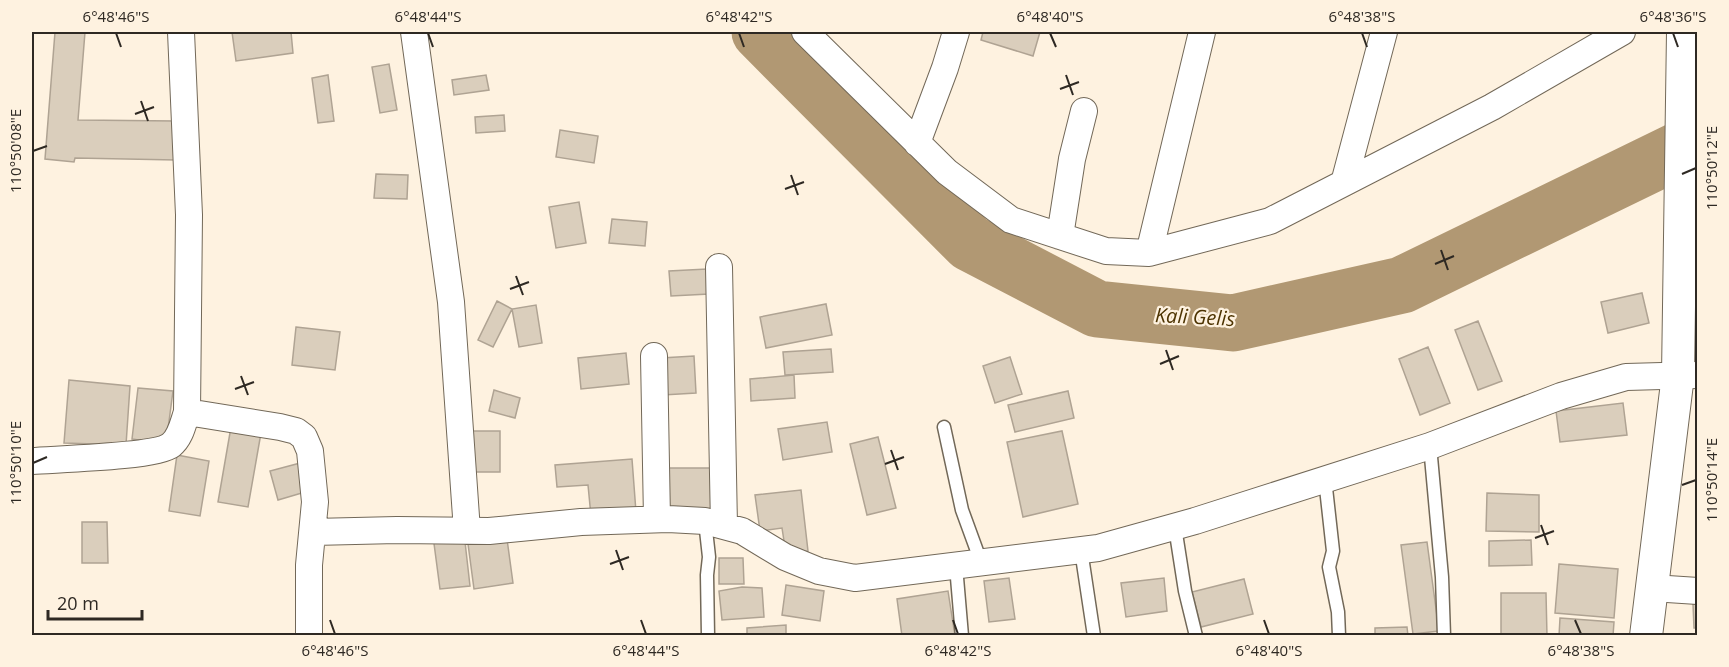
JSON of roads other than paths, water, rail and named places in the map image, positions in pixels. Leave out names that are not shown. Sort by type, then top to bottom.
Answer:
[{"type":"street","points":[[32,460],[114,456],[166,449],[178,438],[187,412],[189,327],[189,215],[181,32]]},
{"type":"street","points":[[414,32],[451,302],[467,531]]},
{"type":"street","points":[[806,32],[947,172],[1011,219],[1106,251],[1149,253],[1270,220],[1492,107],[1622,32]]},
{"type":"street","points":[[917,142],[956,32]]},
{"type":"street","points":[[1149,253],[1202,32]]},
{"type":"street","points":[[1344,183],[1384,32]]},
{"type":"street","points":[[1646,636],[1673,427],[1688,375],[1680,213],[1683,32]]},
{"type":"street","points":[[1060,236],[1072,159],[1084,111]]},
{"type":"street","points":[[714,524],[719,267]]},
{"type":"street","points":[[654,356],[657,519]]},
{"type":"street","points":[[313,532],[489,531],[581,522],[657,519],[714,524],[742,531],[785,557],[819,571],[855,578],[1098,548],[1175,527],[1430,446],[1561,396],[1626,377],[1688,375]]},
{"type":"street","points":[[187,412],[296,430],[304,437],[310,451],[315,502],[309,565],[309,636]]},
{"type":"street","points":[[1652,588],[1698,591]]},
{"type":"lane","points":[[944,427],[962,510],[981,562]]},
{"type":"lane","points":[[1430,446],[1442,577],[1444,636]]},
{"type":"lane","points":[[1325,479],[1333,551],[1329,567],[1335,591],[1339,636]]},
{"type":"lane","points":[[708,636],[707,575],[714,524]]},
{"type":"lane","points":[[1175,527],[1185,591],[1196,636]]},
{"type":"lane","points":[[1081,550],[1094,636]]},
{"type":"lane","points":[[956,566],[962,636]]},
{"type":"waterway","name":"Kali Gelis","points":[[760,32],[970,243],[1097,309],[1233,323],[1402,285],[1698,141]]}]
